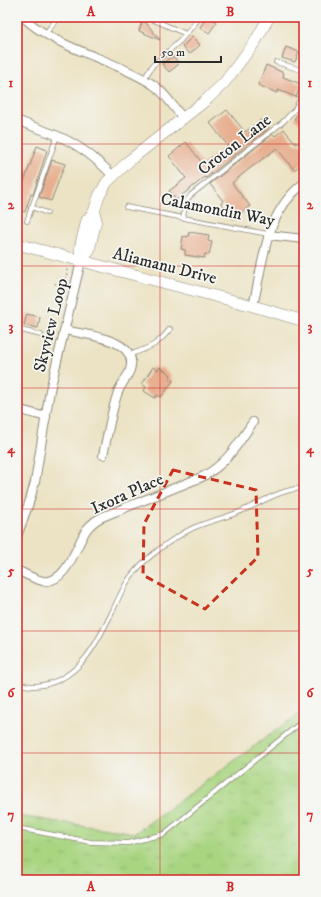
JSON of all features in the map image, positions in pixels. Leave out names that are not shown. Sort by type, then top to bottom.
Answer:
[{"type":"street","points":[[24,17],[46,33],[153,84],[183,118]]},
{"type":"street","points":[[81,261],[80,248],[88,220],[94,212],[102,188],[113,176],[205,101],[224,83],[255,42],[268,17]]},
{"type":"street","points":[[17,120],[57,136],[84,150],[97,160],[113,176]]},
{"type":"street","points":[[253,306],[268,235],[285,200],[304,183]]},
{"type":"street","name":"Calamondin Way","points":[[268,235],[304,239]]},
{"type":"street","name":"Aliamanu Drive","points":[[17,244],[253,306],[304,321]]},
{"type":"street","name":"Skyview Loop","points":[[17,536],[20,517],[29,503],[35,482],[50,390],[81,261]]},
{"type":"street","points":[[65,330],[115,342],[122,346],[131,360],[130,369],[117,395],[103,455]]},
{"type":"street","points":[[17,409],[46,417]]},
{"type":"street","name":"Ixora Place","points":[[17,570],[43,581],[51,581],[58,578],[65,570],[86,531],[95,522],[102,517],[202,477],[215,470],[230,455],[253,422]]},
{"type":"lane","points":[[46,33],[58,17]]},
{"type":"lane","points":[[146,17],[186,34]]},
{"type":"lane","points":[[144,79],[153,65],[186,34],[200,17]]},
{"type":"lane","points":[[276,62],[304,71]]},
{"type":"lane","name":"Croton Lane","points":[[183,218],[186,202],[190,196],[284,121],[295,109],[304,92]]},
{"type":"lane","points":[[26,221],[57,136]]},
{"type":"lane","points":[[32,207],[47,213]]},
{"type":"lane","name":"Calamondin Way","points":[[126,207],[268,235]]},
{"type":"lane","points":[[17,329],[41,335]]},
{"type":"lane","points":[[129,355],[156,344],[170,329]]},
{"type":"lane","points":[[17,684],[35,686],[57,681],[72,673],[91,651],[132,576],[146,561],[177,537],[195,527],[239,512],[277,493],[304,488]]},
{"type":"lane","points":[[17,828],[91,842],[128,843],[164,834],[304,720]]},
{"type":"path","points":[[55,284],[67,277],[68,270]]},
{"type":"highlighted area","points":[[173,470],[256,490],[258,557],[205,609],[143,575],[144,524]]},
{"type":"green space","points":[[304,710],[304,880],[17,880],[17,816],[135,833]]},
{"type":"building","points":[[207,17],[210,17],[217,22],[209,33],[200,27]]},
{"type":"building","points":[[143,19],[160,40],[139,31]]},
{"type":"building","points":[[192,37],[200,45],[190,54],[182,47]]},
{"type":"building","points":[[286,47],[299,52],[295,62],[282,58]]},
{"type":"building","points":[[171,57],[174,57],[179,64],[169,72],[162,64]]},
{"type":"building","points":[[266,65],[284,73],[283,77],[301,84],[296,97],[278,90],[277,93],[258,85]]},
{"type":"building","points":[[304,105],[304,126],[294,119]]},
{"type":"building","points":[[227,110],[245,132],[262,119],[269,128],[176,200],[169,191],[186,178],[169,156],[186,142],[203,164],[228,146],[210,123]]},
{"type":"building","points":[[284,129],[296,144],[299,142],[304,148],[304,163],[294,170],[277,148],[249,169],[232,183],[250,206],[233,219],[221,203],[223,201],[210,184],[273,134],[275,136]]},
{"type":"building","points":[[37,146],[47,150],[33,195],[31,194],[25,212],[17,209],[17,200]]},
{"type":"building","points":[[52,160],[65,164],[51,201],[39,197]]},
{"type":"building","points":[[189,232],[209,235],[208,241],[212,242],[209,255],[205,254],[204,258],[185,255],[185,250],[181,249],[183,236],[188,237]]},
{"type":"building","points":[[27,314],[40,317],[38,328],[24,325]]},
{"type":"building","points":[[153,367],[158,370],[160,367],[171,375],[169,378],[173,381],[161,397],[157,395],[155,398],[144,391],[146,387],[142,384]]}]
